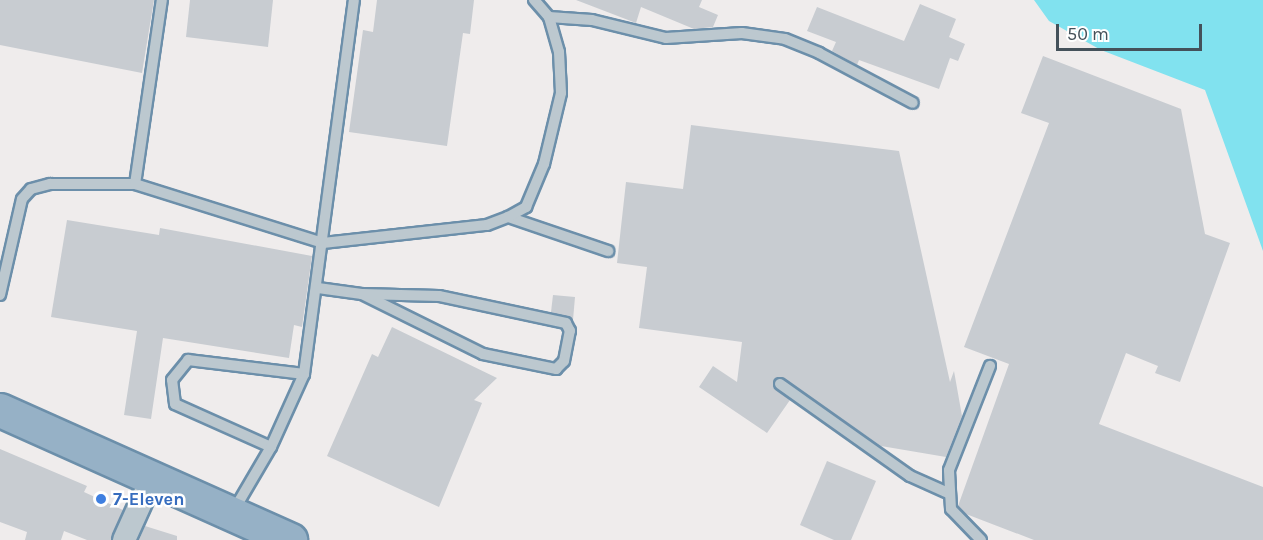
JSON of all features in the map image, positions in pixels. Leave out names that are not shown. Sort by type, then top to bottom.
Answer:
[{"type":"highway","points":[[0,410],[290,540]]},
{"type":"street","points":[[124,540],[152,478]]},
{"type":"lane","points":[[135,184],[162,0]]},
{"type":"lane","points":[[232,514],[271,447],[304,374],[318,288],[354,0]]},
{"type":"lane","points":[[0,296],[22,199],[31,189],[50,184],[135,184],[323,243],[487,225],[508,217],[526,207],[536,185],[544,164],[561,93],[559,52],[549,17],[534,0]]},
{"type":"lane","points":[[549,17],[592,20],[666,38],[742,33],[785,39],[819,53],[914,104]]},
{"type":"lane","points":[[508,217],[608,251]]},
{"type":"lane","points":[[318,288],[362,294],[439,296],[566,323],[570,332],[564,361],[556,369],[483,354],[362,294]]},
{"type":"lane","points":[[271,447],[176,404],[172,380],[188,360],[304,374]]},
{"type":"lane","points":[[981,540],[951,509],[948,493],[949,470],[990,366]]},
{"type":"lane","points":[[780,384],[910,476],[948,493]]},
{"type":"water","points":[[1034,0],[1263,0],[1263,251],[1205,90],[1101,50],[1049,21]]},
{"type":"building","points":[[0,0],[154,0],[142,73],[0,45]]},
{"type":"building","points":[[190,0],[273,0],[268,47],[186,37]]},
{"type":"building","points":[[377,0],[474,0],[470,34],[463,33],[447,146],[349,132],[363,30],[373,32]]},
{"type":"building","points":[[576,0],[702,0],[699,7],[718,15],[713,27],[694,29],[641,7],[636,23]]},
{"type":"building","points":[[920,4],[956,19],[949,37],[965,44],[958,61],[950,58],[939,89],[859,60],[857,65],[832,51],[836,42],[807,31],[817,7],[904,41]]},
{"type":"building","points":[[1043,56],[1181,109],[1205,234],[1230,243],[1180,382],[1155,373],[1158,366],[1126,353],[1099,424],[1263,487],[1263,540],[1034,540],[966,514],[958,506],[1009,364],[964,347],[1049,123],[1021,113]]},
{"type":"building","points":[[691,125],[899,151],[950,382],[954,371],[962,416],[946,457],[881,446],[781,377],[774,379],[773,387],[790,400],[767,433],[699,387],[713,366],[737,382],[742,342],[639,328],[647,267],[617,263],[626,182],[683,189]]},
{"type":"building","points":[[67,220],[159,235],[160,228],[312,256],[302,327],[294,325],[289,358],[163,338],[151,419],[124,415],[137,331],[51,317]]},
{"type":"building","points":[[553,295],[575,297],[573,320],[551,312]]},
{"type":"building","points":[[392,327],[497,378],[474,400],[482,403],[439,507],[327,456],[372,354],[378,357]]},
{"type":"building","points":[[0,449],[87,486],[84,492],[123,510],[111,540],[87,540],[64,531],[61,540],[25,540],[27,532],[0,522]]},
{"type":"building","points":[[827,461],[876,481],[851,540],[834,540],[800,525]]},
{"type":"building","points":[[145,526],[177,536],[177,540],[139,540]]},
{"type":"place","name":"7-Eleven","points":[[101,499]]}]
